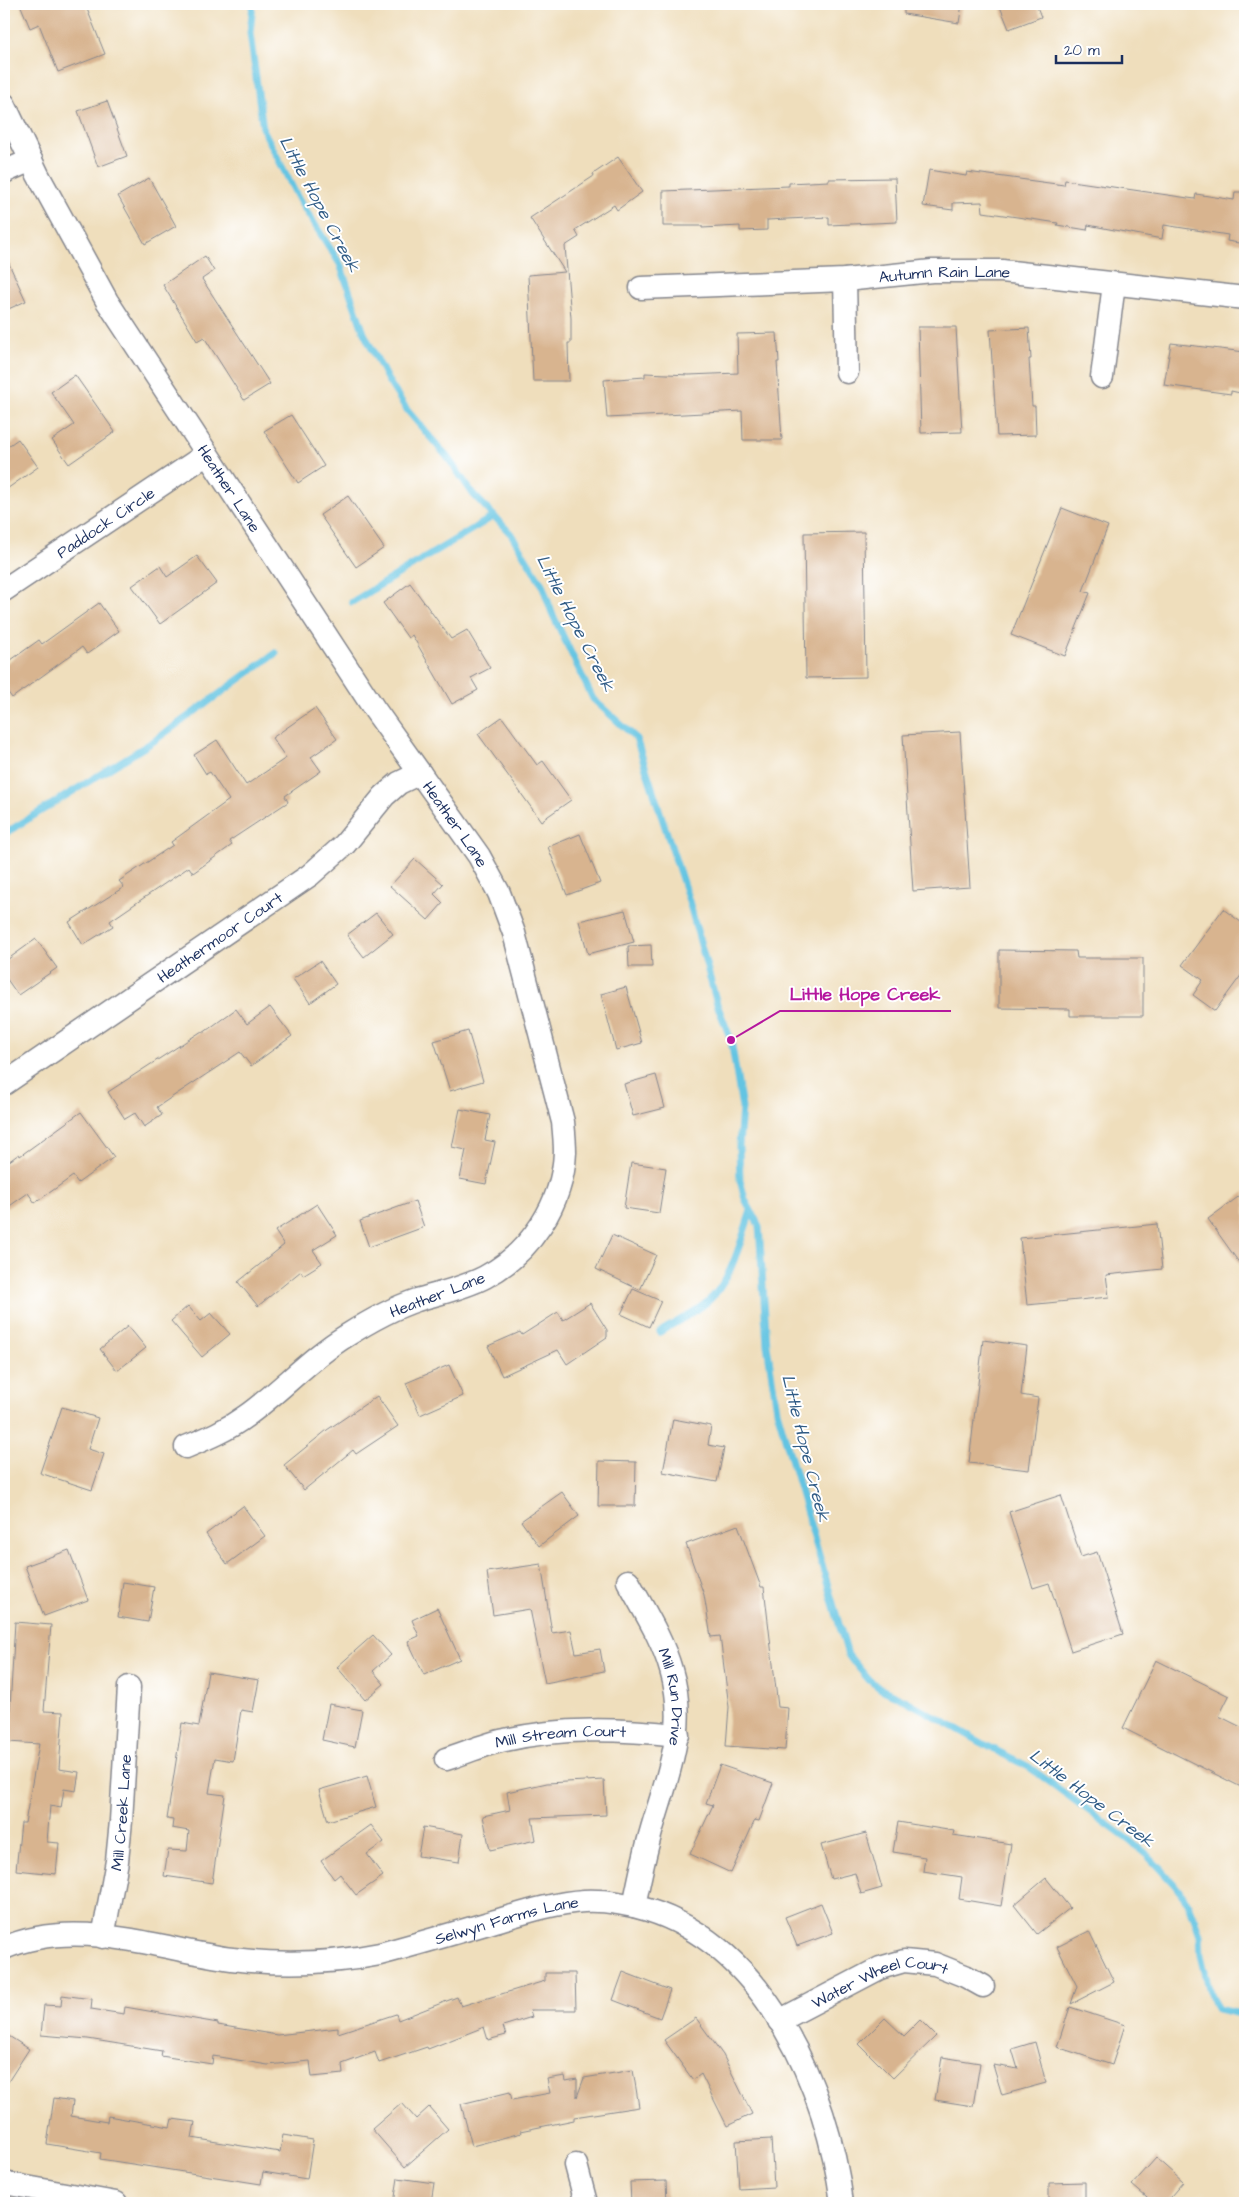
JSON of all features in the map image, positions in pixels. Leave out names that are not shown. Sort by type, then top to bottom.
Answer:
[{"type":"street","name":"Heather Lane","points":[[4,104],[85,264],[107,301],[374,710],[479,856],[499,893],[514,933],[563,1122],[565,1151],[556,1195],[548,1213],[532,1239],[510,1260],[473,1283],[415,1301],[391,1311],[346,1336],[328,1348],[246,1416],[218,1434],[186,1447]]},
{"type":"street","points":[[4,172],[31,160]]},
{"type":"street","name":"Autumn Rain Lane","points":[[641,288],[845,280],[932,271],[1002,270],[1245,298]]},
{"type":"street","points":[[845,280],[847,372]]},
{"type":"street","points":[[1102,377],[1114,284]]},
{"type":"street","name":"Paddock Circle","points":[[4,590],[207,454]]},
{"type":"street","name":"Heathermoor Court","points":[[4,1084],[310,875],[345,844],[384,796],[399,783],[420,773]]},
{"type":"street","name":"Mill Run Drive","points":[[628,1581],[660,1641],[671,1668],[676,1693],[678,1735],[675,1752],[650,1834],[634,1906]]},
{"type":"street","name":"Mill Creek Lane","points":[[103,1937],[121,1821],[129,1687]]},
{"type":"street","name":"Mill Stream Court","points":[[446,1760],[503,1740],[548,1732],[627,1730],[678,1735]]},
{"type":"street","name":"Selwyn Farms Lane","points":[[4,1948],[47,1935],[79,1933],[231,1959],[281,1964],[306,1964],[355,1959],[380,1954],[548,1906],[585,1901],[634,1906],[664,1915],[698,1933],[729,1956],[752,1981],[779,2022],[808,2075],[818,2100],[828,2131],[842,2203]]},
{"type":"street","name":"Water Wheel Court","points":[[779,2022],[880,1968],[892,1964],[916,1961],[935,1964],[965,1976],[983,1986]]},
{"type":"street","points":[[576,2165],[586,2203]]},
{"type":"street","points":[[4,2183],[116,2203]]},
{"type":"building","points":[[20,4],[85,4],[105,54],[58,72],[39,24],[30,28]]},
{"type":"building","points":[[904,4],[962,4],[959,23],[904,14]]},
{"type":"building","points":[[999,4],[1036,4],[1041,17],[1009,29]]},
{"type":"building","points":[[107,101],[127,156],[98,167],[78,111]]},
{"type":"building","points":[[618,157],[642,192],[617,210],[614,205],[575,230],[579,237],[565,246],[571,318],[571,343],[568,343],[569,381],[533,381],[528,275],[565,272],[530,218],[594,176],[593,174]]},
{"type":"building","points":[[929,170],[966,176],[967,172],[1064,185],[1065,180],[1195,199],[1196,194],[1234,200],[1235,192],[1245,192],[1245,244],[1227,241],[1228,235],[1164,225],[1162,239],[1088,225],[1087,230],[1057,225],[1058,223],[983,212],[982,202],[953,203],[953,210],[923,206]]},
{"type":"building","points":[[149,178],[176,226],[145,244],[118,196]]},
{"type":"building","points":[[895,178],[897,222],[829,225],[829,217],[767,220],[767,230],[740,231],[740,226],[702,228],[702,226],[663,226],[663,191],[789,186],[789,183],[829,181],[829,179]]},
{"type":"building","points":[[4,253],[26,301],[4,311]]},
{"type":"building","points":[[205,256],[214,271],[202,279],[270,384],[244,400],[204,337],[197,341],[163,285]]},
{"type":"building","points":[[918,327],[956,327],[962,432],[921,433]]},
{"type":"building","points":[[1029,328],[1032,406],[1035,406],[1036,435],[997,436],[990,330]]},
{"type":"building","points":[[777,333],[782,440],[743,440],[742,411],[607,418],[604,380],[645,377],[645,373],[689,375],[738,373],[737,334]]},
{"type":"building","points":[[1171,343],[1245,352],[1245,394],[1231,391],[1231,394],[1164,385]]},
{"type":"building","points":[[75,375],[115,432],[69,464],[52,440],[74,425],[51,392]]},
{"type":"building","points":[[291,415],[324,466],[298,483],[264,431]]},
{"type":"building","points":[[18,439],[38,467],[4,491],[4,449]]},
{"type":"building","points":[[348,496],[384,548],[356,567],[320,515]]},
{"type":"building","points":[[1062,508],[1108,526],[1083,591],[1090,593],[1065,656],[1011,635]]},
{"type":"building","points":[[864,532],[866,677],[806,678],[804,533]]},
{"type":"building","points":[[197,556],[217,583],[160,624],[132,586],[160,566],[167,577]]},
{"type":"building","points":[[410,583],[451,639],[467,630],[490,668],[471,678],[478,690],[452,704],[412,635],[408,638],[383,603]]},
{"type":"building","points":[[99,603],[119,631],[87,654],[82,647],[12,698],[4,687],[4,665],[39,640],[42,644]]},
{"type":"building","points":[[315,708],[337,739],[311,757],[321,771],[285,796],[288,802],[229,841],[232,845],[193,873],[189,867],[110,921],[113,926],[83,945],[69,922],[124,887],[119,881],[173,845],[171,842],[229,800],[210,772],[206,774],[194,755],[217,740],[246,785],[286,758],[272,738]]},
{"type":"building","points":[[502,717],[537,765],[543,761],[571,800],[541,821],[478,734]]},
{"type":"building","points":[[960,732],[970,887],[913,891],[903,735]]},
{"type":"building","points":[[580,834],[600,883],[567,895],[548,847]]},
{"type":"building","points":[[415,859],[443,884],[434,894],[443,903],[428,920],[390,886]]},
{"type":"building","points":[[1223,909],[1245,925],[1245,970],[1215,1011],[1193,995],[1203,980],[1182,965]]},
{"type":"building","points":[[625,910],[634,942],[588,954],[579,921]]},
{"type":"building","points":[[376,913],[393,934],[364,957],[347,935]]},
{"type":"building","points":[[36,939],[57,968],[18,995],[4,975],[4,962]]},
{"type":"building","points":[[651,945],[652,967],[629,967],[628,946]]},
{"type":"building","points":[[999,950],[1076,951],[1077,958],[1143,958],[1143,1016],[1070,1016],[1070,1009],[999,1008]]},
{"type":"building","points":[[320,961],[336,984],[310,1003],[293,979]]},
{"type":"building","points":[[626,987],[642,1043],[616,1050],[601,994]]},
{"type":"building","points":[[270,1007],[292,1036],[251,1066],[240,1052],[157,1107],[162,1115],[144,1127],[135,1113],[125,1119],[108,1092],[202,1031],[203,1033],[236,1009],[247,1024]]},
{"type":"building","points":[[468,1031],[483,1081],[450,1091],[434,1041]]},
{"type":"building","points":[[656,1075],[665,1108],[633,1116],[624,1084]]},
{"type":"building","points":[[460,1109],[490,1115],[485,1140],[495,1142],[486,1184],[460,1179],[466,1150],[452,1147]]},
{"type":"building","points":[[81,1112],[114,1157],[78,1183],[73,1176],[35,1203],[28,1193],[4,1210],[4,1165],[19,1154],[20,1156]]},
{"type":"building","points":[[631,1163],[666,1168],[659,1213],[624,1208]]},
{"type":"building","points":[[1245,1192],[1245,1271],[1208,1219]]},
{"type":"building","points":[[415,1201],[424,1227],[369,1247],[360,1221]]},
{"type":"building","points":[[317,1204],[337,1235],[313,1250],[322,1263],[303,1275],[301,1271],[258,1306],[238,1282],[284,1245],[275,1231]]},
{"type":"building","points":[[1157,1224],[1162,1269],[1106,1275],[1109,1297],[1027,1305],[1020,1238]]},
{"type":"building","points":[[612,1235],[656,1255],[640,1290],[596,1269]]},
{"type":"building","points":[[633,1289],[661,1301],[649,1327],[621,1314]]},
{"type":"building","points":[[590,1303],[607,1330],[607,1337],[567,1364],[558,1350],[502,1376],[488,1346],[520,1332],[522,1335],[558,1312],[563,1320]]},
{"type":"building","points":[[188,1306],[201,1321],[211,1313],[230,1334],[202,1357],[171,1321]]},
{"type":"building","points":[[128,1326],[146,1348],[117,1371],[100,1349]]},
{"type":"building","points":[[983,1340],[1027,1346],[1021,1395],[1038,1398],[1029,1470],[969,1463]]},
{"type":"building","points":[[449,1365],[463,1396],[420,1415],[406,1383]]},
{"type":"building","points":[[377,1396],[398,1426],[356,1454],[353,1450],[304,1490],[284,1465],[327,1430]]},
{"type":"building","points":[[62,1407],[98,1418],[88,1449],[104,1454],[92,1490],[40,1473]]},
{"type":"building","points":[[673,1419],[711,1426],[708,1445],[724,1448],[717,1482],[663,1472]]},
{"type":"building","points":[[599,1461],[636,1462],[635,1506],[598,1506]]},
{"type":"building","points":[[562,1492],[579,1516],[539,1546],[521,1521]]},
{"type":"building","points":[[1061,1495],[1081,1557],[1097,1552],[1123,1634],[1071,1651],[1049,1583],[1033,1588],[1009,1512]]},
{"type":"building","points":[[243,1506],[265,1536],[227,1564],[206,1534]]},
{"type":"building","points":[[738,1525],[761,1587],[764,1587],[778,1707],[788,1708],[785,1750],[726,1746],[729,1707],[720,1636],[711,1637],[704,1595],[686,1544]]},
{"type":"building","points":[[69,1550],[88,1600],[44,1616],[25,1566]]},
{"type":"building","points":[[541,1564],[552,1633],[571,1630],[576,1653],[600,1649],[604,1671],[545,1683],[530,1609],[493,1615],[487,1572]]},
{"type":"building","points":[[123,1582],[154,1587],[148,1622],[118,1617]]},
{"type":"building","points":[[437,1608],[460,1659],[424,1675],[408,1641],[419,1636],[412,1620]]},
{"type":"building","points":[[15,1622],[51,1625],[44,1711],[63,1712],[59,1769],[79,1772],[76,1791],[64,1789],[61,1808],[50,1806],[47,1842],[59,1843],[56,1874],[16,1870],[21,1823],[25,1823],[39,1744],[8,1742]]},
{"type":"building","points":[[373,1635],[391,1655],[373,1671],[384,1684],[365,1700],[337,1667]]},
{"type":"building","points":[[1156,1660],[1229,1696],[1219,1716],[1245,1729],[1245,1789],[1123,1728]]},
{"type":"building","points":[[208,1672],[259,1680],[253,1712],[241,1710],[233,1761],[215,1758],[209,1793],[225,1795],[212,1883],[164,1876],[168,1850],[187,1851],[189,1831],[172,1828],[173,1820],[167,1819],[182,1723],[199,1726]]},
{"type":"building","points":[[329,1704],[362,1710],[355,1747],[322,1740]]},
{"type":"building","points":[[720,1765],[773,1783],[759,1821],[755,1820],[731,1873],[690,1854],[713,1805],[706,1803]]},
{"type":"building","points":[[367,1776],[376,1807],[328,1821],[319,1790]]},
{"type":"building","points":[[604,1780],[606,1815],[532,1818],[536,1840],[490,1850],[483,1816],[510,1810],[507,1792],[547,1783]]},
{"type":"building","points":[[898,1822],[954,1831],[953,1835],[1011,1844],[1001,1906],[959,1899],[962,1877],[923,1871],[925,1857],[893,1852]]},
{"type":"building","points":[[371,1825],[384,1842],[367,1854],[383,1876],[356,1895],[340,1874],[334,1879],[321,1861]]},
{"type":"building","points":[[423,1827],[463,1834],[459,1862],[418,1856]]},
{"type":"building","points":[[866,1833],[882,1888],[861,1894],[855,1873],[831,1879],[821,1845]]},
{"type":"building","points":[[1046,1878],[1070,1908],[1037,1934],[1014,1905]]},
{"type":"building","points":[[821,1903],[833,1933],[797,1946],[785,1917]]},
{"type":"building","points":[[1089,1931],[1114,1982],[1071,2004],[1077,1986],[1057,1947]]},
{"type":"building","points":[[623,1972],[670,1990],[660,2018],[613,2000]]},
{"type":"building","points":[[545,1973],[575,1973],[576,2010],[530,2010],[532,2017],[503,2026],[506,2035],[488,2040],[484,2027],[428,2049],[427,2047],[379,2063],[375,2052],[342,2064],[343,2074],[312,2077],[310,2061],[268,2065],[213,2056],[212,2064],[161,2056],[162,2051],[88,2039],[41,2035],[44,2005],[61,2006],[62,1995],[92,1999],[91,2009],[124,2014],[125,2007],[277,2035],[338,2028],[338,2033],[396,2014],[398,2020],[457,1997],[461,2006],[545,1981]]},
{"type":"building","points":[[1070,2007],[1125,2025],[1112,2065],[1057,2047]]},
{"type":"building","points":[[696,2018],[723,2055],[752,2114],[727,2126],[701,2074],[693,2080],[664,2040]]},
{"type":"building","points":[[885,2018],[904,2036],[920,2020],[936,2036],[893,2078],[859,2044]]},
{"type":"building","points":[[4,2033],[29,2049],[4,2088]]},
{"type":"building","points":[[1035,2042],[1046,2083],[1002,2095],[993,2065],[1018,2069],[1012,2049]]},
{"type":"building","points":[[942,2057],[980,2063],[973,2106],[935,2100]]},
{"type":"building","points":[[633,2070],[639,2107],[574,2117],[574,2120],[520,2131],[521,2133],[472,2146],[461,2104],[510,2092],[512,2100],[550,2093],[547,2079],[565,2076],[566,2081],[577,2079],[577,2097],[584,2078]]},
{"type":"building","points":[[54,2098],[73,2101],[71,2116],[107,2122],[108,2116],[170,2127],[172,2119],[195,2122],[192,2138],[280,2152],[283,2135],[313,2140],[307,2179],[263,2172],[261,2184],[100,2159],[101,2153],[47,2144]]},
{"type":"building","points":[[402,2103],[416,2119],[429,2107],[448,2129],[405,2167],[372,2129]]},
{"type":"building","points":[[771,2139],[774,2187],[739,2189],[736,2141]]},
{"type":"building","points":[[1156,2158],[1183,2182],[1165,2203],[1153,2203],[1132,2185]]},
{"type":"building","points":[[398,2178],[434,2183],[431,2203],[394,2203]]},
{"type":"building","points":[[666,2181],[667,2203],[631,2203],[630,2182]]},
{"type":"building","points":[[1085,2182],[1085,2203],[1049,2203],[1049,2183]]},
{"type":"waterway","name":"Little Hope Creek","points":[[253,4],[250,33],[263,129],[299,200],[340,264],[364,333],[387,379],[407,410],[448,458],[473,494],[511,534],[542,584],[552,613],[593,699],[636,738],[689,901],[717,1004],[731,1040],[742,1108],[739,1146],[740,1180],[745,1199],[759,1226],[767,1345],[777,1410],[848,1655],[869,1680],[881,1689],[1029,1767],[1148,1856],[1174,1884],[1189,1904],[1200,1935],[1201,1955],[1211,1997],[1218,2009],[1245,2015]]},
{"type":"waterway","points":[[352,602],[494,516]]},
{"type":"waterway","points":[[4,834],[154,741],[276,653]]},
{"type":"waterway","points":[[660,1332],[701,1307],[715,1294],[729,1272],[751,1211]]},
{"type":"place","name":"Little Hope Creek","points":[[731,1040]]}]
